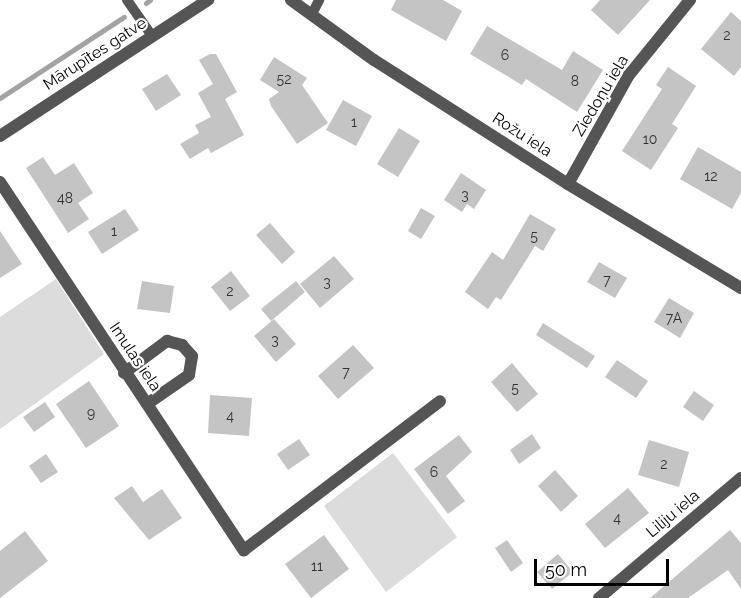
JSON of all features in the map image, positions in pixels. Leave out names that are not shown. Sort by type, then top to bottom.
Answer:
[{"type":"street","name":"Mārupītes gatve","points":[[0,136],[208,0]]},
{"type":"street","name":"Rožu iela","points":[[291,0],[374,60],[568,184],[741,288]]},
{"type":"street","name":"Ziedoņu iela","points":[[568,184],[629,75],[690,0]]},
{"type":"street","name":"Imulas iela","points":[[0,182],[124,373],[244,550],[440,402]]},
{"type":"street","points":[[124,373],[167,341],[182,345],[192,356],[189,375],[147,404]]},
{"type":"street","name":"Liliju iela","points":[[599,598],[741,478]]},
{"type":"lane","points":[[127,0],[152,36]]},
{"type":"lane","points":[[312,14],[319,0]]},
{"type":"shaded area","points":[[56,279],[104,354],[0,429],[0,317]]},
{"type":"shaded area","points":[[393,453],[457,537],[386,592],[324,506]]},
{"type":"building","points":[[396,0],[443,0],[462,11],[446,41],[391,10]]},
{"type":"building","points":[[600,0],[650,0],[618,35],[591,10]]},
{"type":"building","points":[[731,12],[741,21],[741,67],[734,76],[701,49]]},
{"type":"building","points":[[487,26],[562,70],[573,51],[603,70],[577,112],[526,79],[522,85],[470,54]]},
{"type":"building","points":[[210,54],[216,54],[237,92],[225,99],[244,135],[211,153],[208,148],[190,159],[180,144],[199,133],[195,125],[211,117],[198,93],[213,84],[199,60]]},
{"type":"building","points":[[274,57],[307,78],[302,85],[328,123],[297,144],[271,106],[269,99],[279,92],[260,80]]},
{"type":"building","points":[[668,67],[696,86],[672,124],[678,128],[651,170],[622,151],[662,89],[656,85]]},
{"type":"building","points":[[167,74],[181,95],[156,111],[142,89]]},
{"type":"building","points":[[343,100],[372,116],[356,146],[326,130]]},
{"type":"building","points":[[399,128],[420,141],[398,177],[377,164]]},
{"type":"building","points":[[698,147],[741,172],[741,193],[732,209],[680,179]]},
{"type":"building","points":[[43,157],[55,175],[74,163],[93,193],[78,203],[89,219],[68,233],[26,168]]},
{"type":"building","points":[[461,173],[486,190],[474,209],[467,204],[462,212],[444,200]]},
{"type":"building","points":[[421,208],[435,216],[421,239],[408,231]]},
{"type":"building","points":[[125,209],[139,230],[102,254],[88,232]]},
{"type":"building","points":[[530,214],[556,229],[543,251],[535,246],[501,300],[496,297],[488,309],[465,292],[492,252],[503,260]]},
{"type":"building","points":[[270,223],[295,252],[282,264],[256,235]]},
{"type":"building","points":[[0,231],[22,264],[0,278]]},
{"type":"building","points":[[334,256],[354,279],[320,308],[300,284]]},
{"type":"building","points":[[599,262],[627,278],[615,298],[587,282]]},
{"type":"building","points":[[231,271],[250,296],[230,311],[211,287]]},
{"type":"building","points":[[142,281],[174,286],[170,313],[137,309]]},
{"type":"building","points":[[296,281],[305,292],[271,321],[261,309]]},
{"type":"building","points":[[669,298],[694,313],[680,338],[654,322]]},
{"type":"building","points":[[274,319],[296,344],[276,362],[254,336]]},
{"type":"building","points":[[543,323],[595,356],[587,368],[536,335]]},
{"type":"building","points":[[353,345],[374,368],[338,399],[318,376]]},
{"type":"building","points":[[617,360],[648,381],[636,398],[605,377]]},
{"type":"building","points":[[512,363],[538,394],[517,412],[491,382]]},
{"type":"building","points":[[89,381],[119,426],[86,448],[56,404]]},
{"type":"building","points":[[694,391],[714,405],[703,421],[683,407]]},
{"type":"building","points":[[210,395],[252,398],[249,436],[208,433]]},
{"type":"building","points":[[45,402],[55,417],[34,432],[23,417]]},
{"type":"building","points":[[532,434],[541,448],[519,464],[510,450]]},
{"type":"building","points":[[459,435],[472,452],[446,476],[465,501],[448,514],[414,469]]},
{"type":"building","points":[[299,439],[310,455],[288,470],[277,454]]},
{"type":"building","points":[[649,440],[689,452],[679,487],[638,475]]},
{"type":"building","points":[[46,454],[58,472],[41,483],[29,466]]},
{"type":"building","points":[[555,470],[578,496],[561,512],[538,486]]},
{"type":"building","points":[[132,486],[143,502],[162,489],[182,518],[149,540],[114,498]]},
{"type":"building","points":[[628,488],[649,513],[605,548],[585,524]]},
{"type":"building","points":[[730,530],[741,543],[741,589],[728,570],[688,598],[650,598]]},
{"type":"building","points":[[25,531],[48,561],[0,598],[0,551]]},
{"type":"building","points":[[324,535],[349,569],[311,598],[285,564]]},
{"type":"building","points":[[507,540],[523,563],[511,572],[495,548]]},
{"type":"building","points":[[558,554],[573,572],[552,589],[537,572]]},
{"type":"waterway","points":[[146,3],[150,0]]},
{"type":"waterway","points":[[0,98],[124,17]]}]
